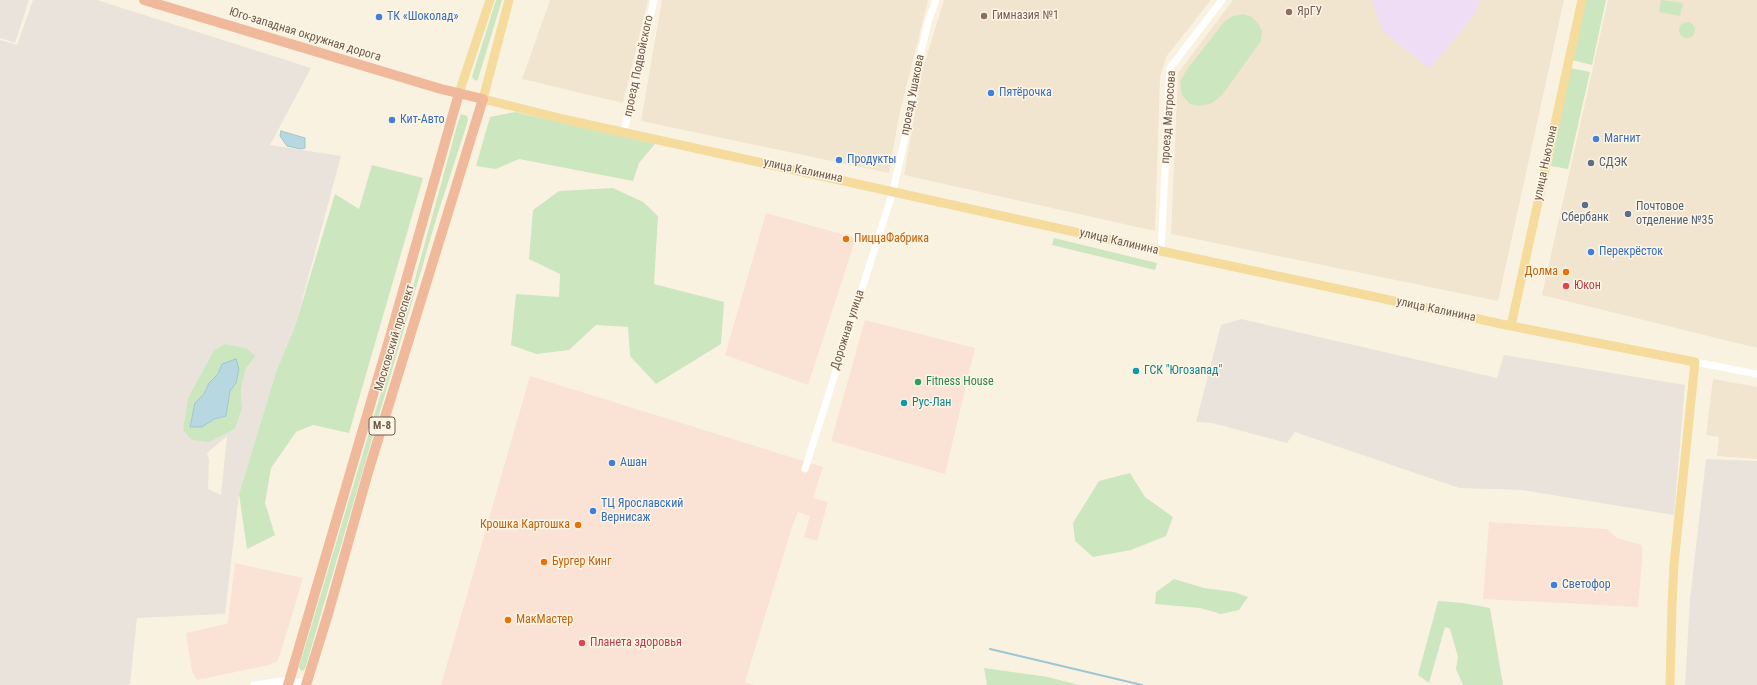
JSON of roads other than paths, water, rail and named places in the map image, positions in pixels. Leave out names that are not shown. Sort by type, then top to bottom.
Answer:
[{"type":"highway","name":"Юго-западная окружная дорога","points":[[144,0],[483,99]]},
{"type":"highway","name":"Московский проспект","points":[[288,682],[400,302],[459,93]]},
{"type":"highway","name":"Московский проспект","points":[[306,685],[396,378],[483,99]]},
{"type":"main road","name":"Московский проспект","points":[[459,93],[490,0]]},
{"type":"main road","name":"Московский проспект","points":[[483,99],[509,0]]},
{"type":"main road","name":"улица Ньютона","points":[[1511,326],[1582,0]]},
{"type":"main road","name":"улица Калинина","points":[[483,99],[624,132],[1161,251],[1511,326],[1695,362]]},
{"type":"main road","points":[[1670,685],[1674,564],[1695,362]]},
{"type":"street","name":"проезд Подвойского","points":[[624,132],[654,0]]},
{"type":"street","name":"проезд Ушакова","points":[[893,191],[928,22],[936,0]]},
{"type":"street","name":"проезд Матросова","points":[[1161,251],[1170,68],[1222,0]]},
{"type":"street","name":"Дорожная улица","points":[[805,469],[893,191]]},
{"type":"street","name":"улица Калинина","points":[[1695,362],[1757,374]]},
{"type":"street","points":[[254,685],[288,682],[306,685]]},
{"type":"water","points":[[281,131],[305,138],[305,148],[301,149],[287,146],[280,136]]},
{"type":"water","points":[[236,359],[239,369],[236,383],[230,391],[226,416],[214,419],[202,427],[190,427],[195,403],[204,394],[209,383],[218,374],[222,364]]},
{"type":"waterway","points":[[990,649],[1142,685]]},
{"type":"place","name":"ЯрГУ","points":[[1289,12]]},
{"type":"place","name":"Гимназия №1","points":[[984,16]]},
{"type":"place","name":"ТК «Шоколад»","points":[[379,17]]},
{"type":"place","name":"Пятёрочка","points":[[991,93]]},
{"type":"place","name":"Кит-Авто","points":[[392,120]]},
{"type":"place","name":"Магнит","points":[[1596,139]]},
{"type":"place","name":"Продукты","points":[[839,160]]},
{"type":"place","name":"СДЭК","points":[[1591,163]]},
{"type":"place","name":"Сбербанк","points":[[1585,205]]},
{"type":"place","name":"Почтовое отделение №35","points":[[1628,214]]},
{"type":"place","name":"ПиццаФабрика","points":[[846,239]]},
{"type":"place","name":"Перекрёсток","points":[[1591,252]]},
{"type":"place","name":"Долма","points":[[1566,272]]},
{"type":"place","name":"Юкон","points":[[1566,286]]},
{"type":"place","name":"ГСК \"Югозапад\"","points":[[1136,371]]},
{"type":"place","name":"Fitness House","points":[[918,382]]},
{"type":"place","name":"Рус-Лан","points":[[904,403]]},
{"type":"place","name":"Ашан","points":[[612,463]]},
{"type":"place","name":"ТЦ Ярославский Вернисаж","points":[[593,511]]},
{"type":"place","name":"Крошка Картошка","points":[[578,525]]},
{"type":"place","name":"Бургер Кинг","points":[[544,562]]},
{"type":"place","name":"Светофор","points":[[1554,585]]},
{"type":"place","name":"МакМастер","points":[[508,620]]},
{"type":"place","name":"Планета здоровья","points":[[582,643]]}]
